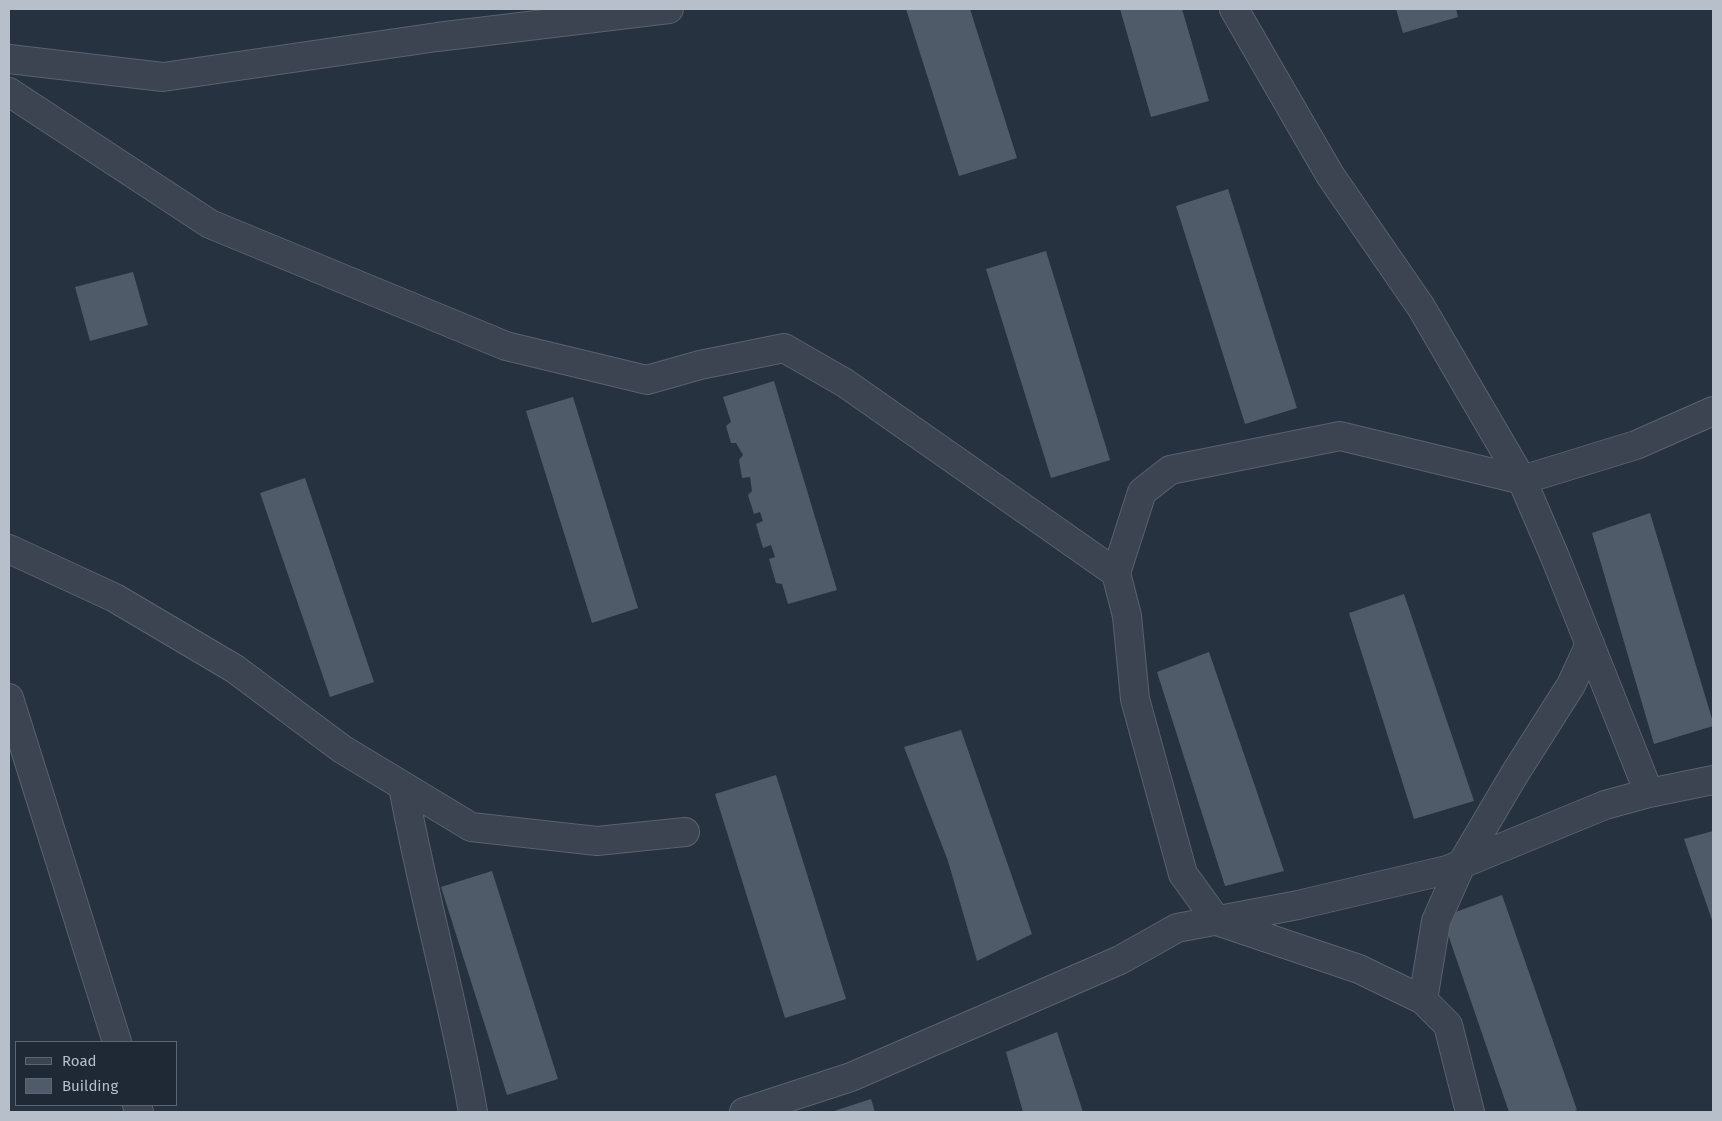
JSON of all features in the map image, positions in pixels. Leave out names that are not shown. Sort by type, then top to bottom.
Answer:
[{"type":"street","points":[[9,59],[163,77],[437,37],[669,9]]},
{"type":"street","points":[[1234,9],[1330,176],[1421,308],[1522,480],[1649,793]]},
{"type":"street","points":[[9,92],[210,224],[506,346],[647,380],[700,365],[784,348],[845,383],[1116,573]]},
{"type":"street","points":[[1470,1112],[1448,1025],[1423,1000],[1359,969],[1217,921],[1183,874],[1135,700],[1127,616],[1116,573],[1142,492],[1170,470],[1340,436],[1522,480],[1636,445],[1713,411]]},
{"type":"street","points":[[9,550],[115,598],[235,668],[342,749],[471,827],[597,841],[685,832]]},
{"type":"street","points":[[1423,1000],[1436,921],[1461,865],[1514,774],[1571,685],[1590,644]]},
{"type":"street","points":[[9,698],[117,1041]]},
{"type":"street","points":[[744,1112],[860,1073],[1120,960],[1177,928],[1298,906],[1447,870],[1605,806],[1649,793],[1713,780]]},
{"type":"street","points":[[403,786],[416,856],[462,1050],[474,1112]]},
{"type":"building","points":[[906,9],[970,9],[1017,158],[959,176]]},
{"type":"building","points":[[1120,9],[1182,9],[1209,101],[1151,117]]},
{"type":"building","points":[[1396,9],[1456,9],[1458,17],[1403,33]]},
{"type":"building","points":[[1228,189],[1297,408],[1245,424],[1176,206]]},
{"type":"building","points":[[1046,251],[1110,460],[1051,478],[986,269]]},
{"type":"building","points":[[133,272],[148,325],[90,341],[75,287]]},
{"type":"building","points":[[774,381],[837,590],[788,604],[782,584],[776,583],[769,559],[775,557],[771,545],[763,548],[756,524],[763,521],[760,512],[754,514],[748,495],[752,491],[750,477],[742,478],[739,460],[743,455],[736,443],[731,443],[726,426],[731,422],[723,397]]},
{"type":"building","points":[[573,397],[638,608],[592,623],[526,411]]},
{"type":"building","points":[[305,478],[374,682],[330,697],[260,493]]},
{"type":"building","points":[[1650,513],[1713,722],[1713,726],[1654,744],[1592,533]]},
{"type":"building","points":[[1404,594],[1474,801],[1414,819],[1349,613]]},
{"type":"building","points":[[1209,652],[1284,871],[1225,886],[1157,672]]},
{"type":"building","points":[[961,730],[1032,934],[977,961],[948,861],[904,747]]},
{"type":"building","points":[[776,775],[846,999],[785,1018],[715,794]]},
{"type":"building","points":[[1713,831],[1713,923],[1684,839]]},
{"type":"building","points":[[492,871],[558,1079],[507,1095],[441,887]]},
{"type":"building","points":[[1502,895],[1577,1110],[1572,1112],[1509,1112],[1442,917]]},
{"type":"building","points":[[1057,1032],[1083,1112],[1023,1112],[1006,1052]]},
{"type":"building","points":[[871,1099],[875,1112],[831,1112]]}]
